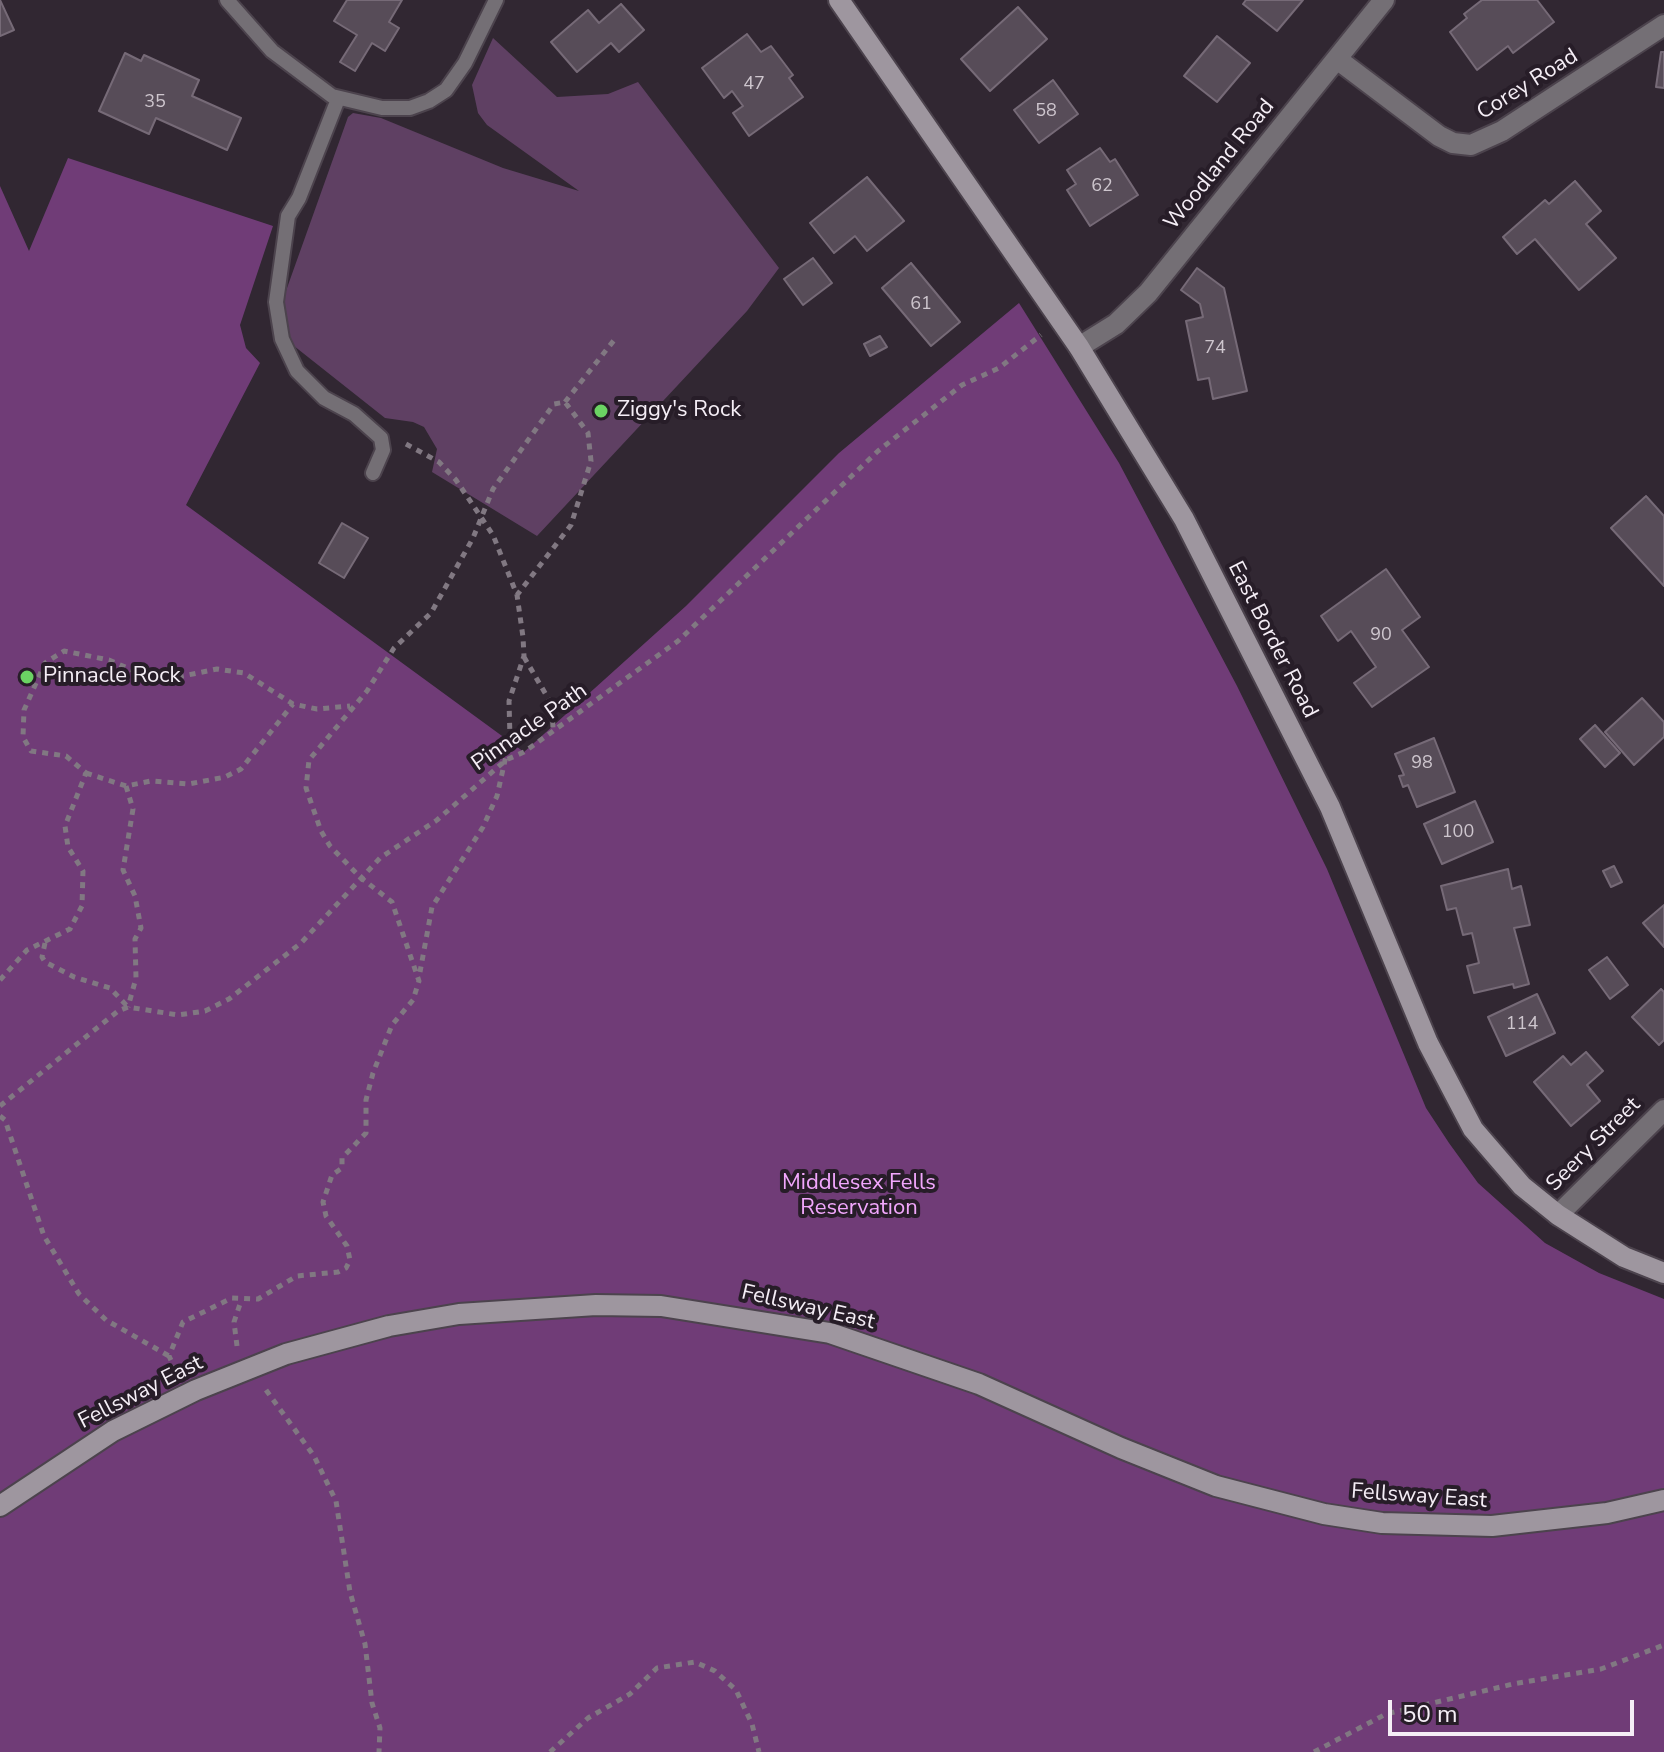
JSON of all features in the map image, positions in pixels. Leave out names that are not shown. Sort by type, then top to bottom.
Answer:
[{"type":"main road","name":"East Border Road","points":[[839,0],[1079,347],[1184,519],[1316,779],[1428,1043],[1473,1129],[1522,1186],[1558,1215],[1624,1257],[1664,1273]]},
{"type":"main road","name":"Fellsway East","points":[[0,1506],[101,1439],[249,1366],[375,1330],[459,1314],[542,1307],[661,1306],[830,1333],[979,1384],[1216,1486],[1324,1514],[1382,1523],[1492,1526],[1607,1513],[1664,1500]]},
{"type":"street","name":"Woodland Road","points":[[1079,347],[1116,324],[1148,293],[1384,0]]},
{"type":"street","name":"Corey Road","points":[[1337,59],[1439,136],[1453,143],[1471,145],[1502,131],[1664,25]]},
{"type":"street","name":"Seery Street","points":[[1558,1215],[1664,1110]]},
{"type":"lane","points":[[227,0],[272,51],[338,99],[382,108],[410,108],[429,101],[456,77],[496,0]]},
{"type":"lane","points":[[338,99],[299,198],[288,216],[277,280],[278,322],[288,356],[302,378],[324,398],[363,420],[381,438],[383,450],[373,473]]},
{"type":"path","name":"Pinnacle Path","points":[[128,1007],[178,1015],[205,1011],[229,999],[301,943],[380,858],[437,820],[506,760],[524,752],[678,641],[878,451],[962,385],[999,368],[1060,320]]},
{"type":"path","points":[[419,981],[413,954],[392,902],[360,877],[325,838],[306,788],[309,760],[351,706],[367,691],[394,648],[431,613],[473,538],[480,514],[512,460],[554,404],[565,402],[615,339]]},
{"type":"path","points":[[517,595],[571,525],[583,492],[591,447],[584,426],[565,402]]},
{"type":"path","points":[[381,438],[407,445],[439,462],[480,514],[502,552],[517,595],[524,656],[552,705],[553,729]]},
{"type":"path","points":[[293,704],[241,769],[225,777],[189,784],[151,781],[126,786],[86,773],[66,756],[31,751],[23,737],[24,710],[37,677],[45,663],[64,651],[109,660],[141,674],[183,676],[217,669],[244,673],[293,704],[317,709],[351,706]]},
{"type":"path","points":[[169,1356],[183,1322],[216,1303],[232,1298],[242,1301],[258,1299],[297,1276],[346,1268],[350,1260],[347,1246],[326,1216],[323,1202],[332,1175],[342,1168],[342,1158],[366,1133],[366,1100],[373,1073],[392,1025],[413,1000],[432,907],[483,827],[497,796],[510,738],[509,701],[524,656]]},
{"type":"path","points":[[0,980],[27,950],[70,929],[82,906],[83,871],[68,847],[65,826],[86,773]]},
{"type":"path","points":[[0,1106],[103,1022],[128,1007],[136,978],[135,939],[141,928],[135,896],[123,870],[133,809],[126,786]]},
{"type":"path","points":[[45,942],[42,957],[45,962],[74,977],[110,988],[128,1007]]},
{"type":"path","points":[[0,1116],[5,1120],[44,1236],[79,1294],[106,1320],[169,1356],[175,1370],[196,1390]]},
{"type":"path","points":[[242,1301],[234,1332],[237,1350],[314,1456],[336,1501],[350,1592],[365,1644],[372,1703],[380,1728],[379,1752]]},
{"type":"path","points":[[1314,1752],[1386,1714],[1513,1684],[1601,1669],[1664,1645]]},
{"type":"path","points":[[550,1752],[588,1718],[630,1694],[657,1668],[695,1662],[715,1671],[736,1690],[752,1724],[759,1752]]},
{"type":"shaded area","points":[[493,38],[557,97],[608,94],[638,82],[779,268],[747,311],[537,536],[432,472],[437,449],[424,427],[385,418],[289,342],[282,302],[348,117],[353,113],[381,118],[503,168],[579,191],[487,125],[478,113],[472,85]]},
{"type":"green space","name":"Middlesex Fells Reservation","points":[[68,158],[273,226],[240,325],[246,348],[260,363],[186,505],[524,752],[686,606],[839,453],[1019,303],[1119,463],[1237,686],[1327,869],[1426,1108],[1478,1183],[1545,1243],[1599,1273],[1664,1299],[1664,1752],[0,1752],[0,186],[29,251]]},
{"type":"building","points":[[0,0],[14,30],[0,36]]},
{"type":"building","points":[[347,0],[402,0],[389,22],[399,28],[385,51],[372,43],[355,71],[340,62],[357,35],[334,21]]},
{"type":"building","points":[[1246,0],[1303,0],[1277,31],[1243,4]]},
{"type":"building","points":[[1482,0],[1537,0],[1554,22],[1513,53],[1508,46],[1477,70],[1450,32],[1467,18],[1464,14]]},
{"type":"building","points":[[621,4],[644,30],[619,52],[611,43],[577,72],[551,42],[588,10],[599,23]]},
{"type":"building","points":[[1018,7],[1047,39],[990,91],[961,59]]},
{"type":"building","points":[[747,34],[761,52],[771,46],[793,75],[789,78],[803,97],[749,136],[733,113],[743,106],[732,91],[724,98],[702,68]]},
{"type":"building","points":[[1217,36],[1250,63],[1217,102],[1184,76]]},
{"type":"building","points":[[1661,52],[1664,52],[1664,88],[1656,87]]},
{"type":"building","points":[[125,53],[141,61],[144,55],[199,80],[192,96],[241,118],[227,150],[156,118],[149,134],[99,111]]},
{"type":"building","points":[[1053,80],[1078,114],[1039,143],[1014,110]]},
{"type":"building","points":[[1100,148],[1110,162],[1115,159],[1138,195],[1090,226],[1067,190],[1076,184],[1067,170]]},
{"type":"building","points":[[867,177],[904,221],[867,251],[855,236],[834,253],[810,223]]},
{"type":"building","points":[[1575,181],[1601,211],[1586,224],[1616,258],[1579,290],[1535,239],[1517,254],[1503,237],[1545,200],[1549,204]]},
{"type":"building","points":[[813,258],[832,283],[803,305],[784,279]]},
{"type":"building","points":[[911,263],[960,322],[931,346],[882,288]]},
{"type":"building","points":[[1197,268],[1224,288],[1247,391],[1213,399],[1209,378],[1198,380],[1186,321],[1203,317],[1200,304],[1181,290]]},
{"type":"building","points":[[880,336],[887,347],[870,356],[864,344]]},
{"type":"building","points":[[1646,496],[1664,516],[1664,586],[1611,528]]},
{"type":"building","points":[[342,523],[368,538],[344,578],[319,563]]},
{"type":"building","points":[[1386,569],[1420,617],[1402,630],[1429,667],[1372,707],[1354,683],[1376,667],[1351,631],[1338,641],[1321,616]]},
{"type":"building","points":[[1642,698],[1664,722],[1664,737],[1634,765],[1605,732]]},
{"type":"building","points":[[1595,725],[1620,753],[1605,767],[1580,739]]},
{"type":"building","points":[[1434,738],[1455,792],[1417,807],[1408,785],[1403,787],[1399,776],[1404,775],[1395,754]]},
{"type":"building","points":[[1475,801],[1493,842],[1442,864],[1424,824]]},
{"type":"building","points":[[1614,866],[1622,882],[1611,887],[1603,871]]},
{"type":"building","points":[[1508,869],[1512,889],[1521,886],[1530,925],[1514,928],[1529,984],[1514,988],[1513,984],[1474,993],[1467,966],[1479,963],[1472,933],[1463,935],[1456,908],[1447,910],[1441,886]]},
{"type":"building","points":[[1664,905],[1664,947],[1643,923]]},
{"type":"building","points":[[1607,957],[1628,985],[1610,999],[1589,970]]},
{"type":"building","points":[[1661,989],[1664,992],[1664,1040],[1659,1045],[1632,1017]]},
{"type":"building","points":[[1537,994],[1555,1033],[1506,1056],[1488,1017]]},
{"type":"building","points":[[1586,1052],[1603,1071],[1587,1085],[1600,1101],[1571,1126],[1534,1082],[1563,1056],[1571,1065]]},
{"type":"place","name":"Ziggy's Rock","points":[[601,411]]},
{"type":"place","name":"Pinnacle Rock","points":[[27,677]]}]
